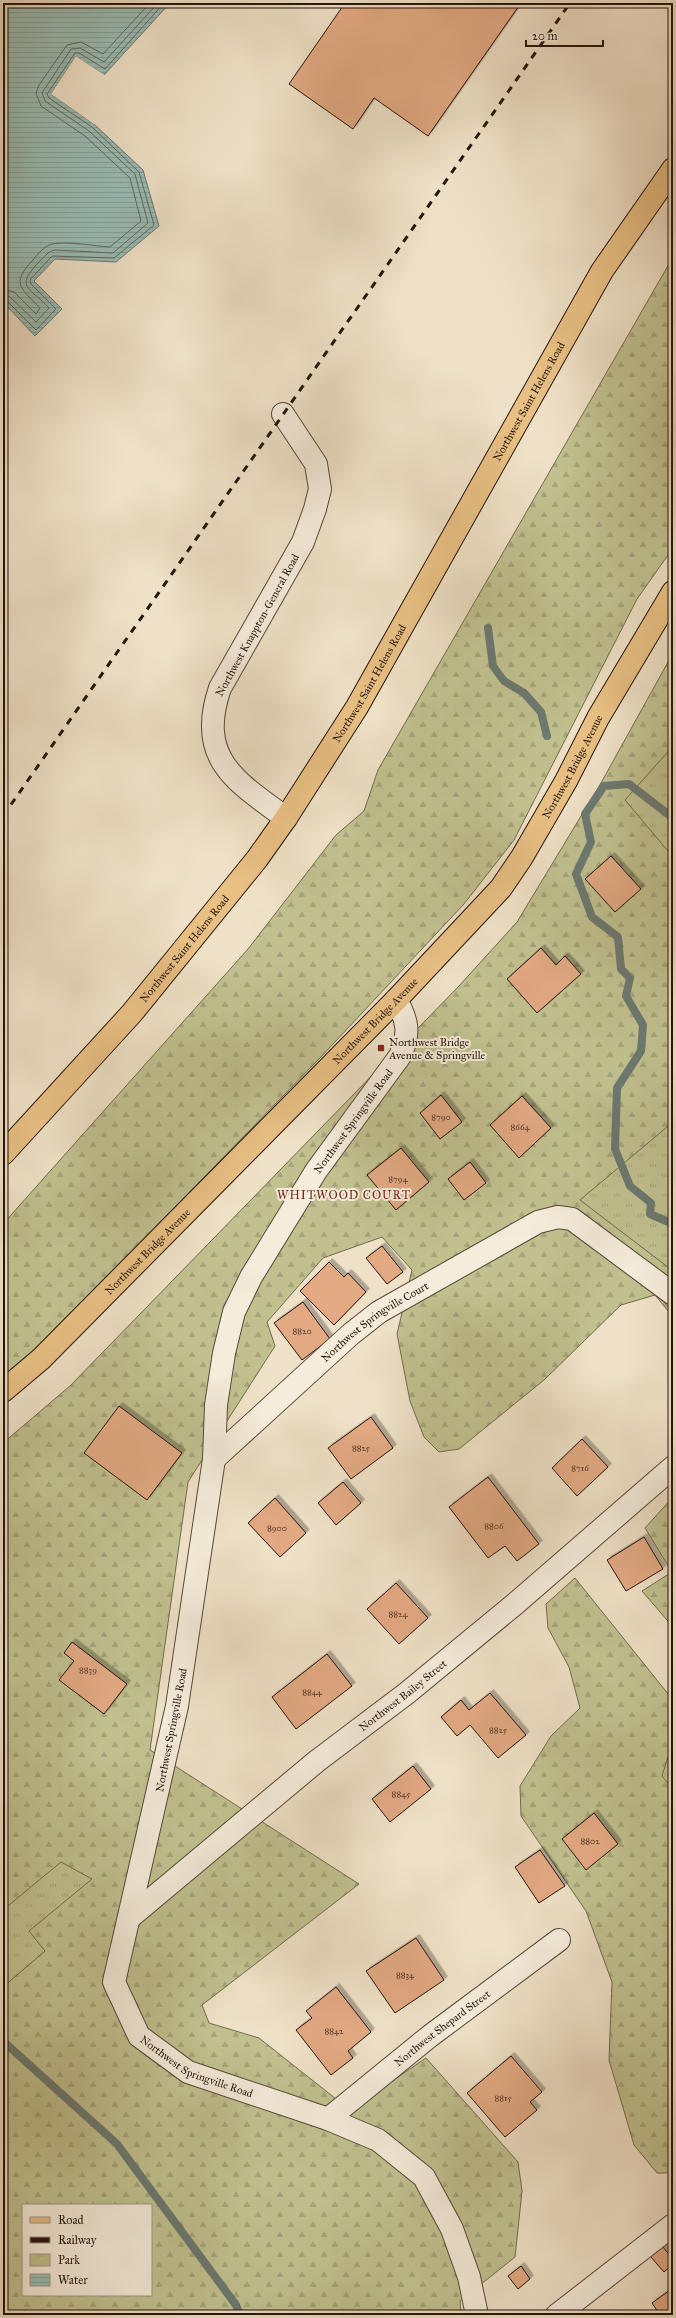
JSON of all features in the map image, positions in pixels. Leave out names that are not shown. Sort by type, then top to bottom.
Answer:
[{"type":"main road","name":"Northwest Saint Helens Road","points":[[3,1154],[132,1013],[257,859],[286,818],[357,707],[602,271],[673,170]]},
{"type":"main road","name":"Northwest Bridge Avenue","points":[[3,1391],[41,1358],[396,1000],[492,899],[522,857],[566,781],[598,718],[673,592]]},
{"type":"street","name":"Northwest Knappton-General Road","points":[[283,414],[316,464],[320,489],[316,509],[303,542],[220,688],[213,708],[212,730],[221,760],[232,776],[286,818]]},
{"type":"street","name":"Northwest Springville Road","points":[[396,1000],[408,1027],[405,1045],[400,1056],[316,1171],[251,1277],[234,1312],[224,1353],[216,1405],[214,1459],[177,1706],[114,1982],[139,2036],[188,2072],[328,2119],[378,2140],[424,2178],[452,2229],[469,2277],[478,2315]]},
{"type":"street","name":"Northwest Springville Court","points":[[214,1459],[351,1334],[379,1312],[538,1222],[558,1217],[572,1219],[673,1294]]},
{"type":"street","name":"Northwest Bailey Street","points":[[129,1918],[317,1761],[407,1693],[516,1604],[673,1467]]},
{"type":"street","name":"Northwest Shepard Street","points":[[328,2119],[430,2036],[559,1940]]},
{"type":"street","points":[[557,2315],[673,2225]]},
{"type":"green space","points":[[673,257],[673,548],[637,599],[514,840],[464,904],[319,1059],[36,1350],[3,1378],[3,1224],[248,949],[336,835],[364,811],[378,770]]},
{"type":"green space","points":[[673,653],[673,1317],[655,1295],[621,1305],[544,1380],[459,1449],[439,1452],[424,1437],[410,1401],[397,1334],[412,1270],[382,1237],[323,1258],[267,1322],[275,1346],[188,1482],[150,1750],[359,1884],[202,2005],[209,2023],[259,2038],[350,2110],[426,2058],[518,2162],[522,2191],[515,2257],[460,2301],[461,2315],[3,2315],[3,1443],[70,1386],[459,986],[517,922],[601,783]]},
{"type":"green space","points":[[673,746],[673,857],[625,800]]},
{"type":"green space","points":[[673,1122],[673,1271],[580,1200]]},
{"type":"green space","points":[[673,1497],[673,1627],[642,1591],[672,1572],[645,1528]]},
{"type":"green space","points":[[575,1578],[673,1700],[673,2173],[657,2173],[634,2145],[609,2060],[612,1982],[586,1911],[521,1816],[520,1786],[551,1736],[580,1708],[569,1667],[548,1628],[546,1604]]},
{"type":"green space","points":[[673,1741],[673,1789],[662,1776]]},
{"type":"green space","points":[[61,1862],[92,1879],[29,1931],[45,1951],[3,1987],[3,1910]]},
{"type":"water","points":[[3,3],[170,3],[104,75],[76,56],[51,94],[94,124],[143,170],[159,226],[116,262],[55,259],[34,281],[62,309],[35,336],[3,302]]},
{"type":"pier","points":[[76,56],[106,76],[103,77],[77,59],[53,94],[96,122],[94,124],[51,94]]},
{"type":"building","points":[[345,3],[521,3],[428,136],[374,98],[353,129],[289,84]]},
{"type":"building","points":[[611,856],[641,889],[615,912],[585,879]]},
{"type":"building","points":[[541,948],[556,965],[565,956],[581,974],[537,1013],[507,979]]},
{"type":"building","points":[[441,1095],[462,1122],[440,1139],[420,1113]]},
{"type":"building","points":[[522,1096],[551,1128],[519,1158],[490,1125]]},
{"type":"building","points":[[401,1148],[429,1182],[396,1210],[367,1175]]},
{"type":"building","points":[[470,1162],[486,1183],[464,1200],[448,1179]]},
{"type":"building","points":[[382,1246],[403,1272],[387,1284],[366,1258]]},
{"type":"building","points":[[329,1262],[344,1277],[348,1273],[366,1292],[334,1325],[300,1291]]},
{"type":"building","points":[[303,1302],[330,1339],[302,1360],[274,1323]]},
{"type":"building","points":[[119,1406],[182,1453],[147,1500],[84,1453]]},
{"type":"building","points":[[371,1417],[393,1448],[351,1479],[328,1448]]},
{"type":"building","points":[[582,1439],[608,1467],[577,1496],[552,1468]]},
{"type":"building","points":[[488,1477],[539,1544],[517,1561],[505,1546],[488,1558],[449,1507]]},
{"type":"building","points":[[343,1482],[361,1503],[336,1525],[318,1503]]},
{"type":"building","points":[[275,1498],[306,1533],[280,1557],[248,1523]]},
{"type":"building","points":[[644,1537],[663,1569],[626,1591],[607,1560]]},
{"type":"building","points":[[396,1583],[428,1618],[399,1644],[367,1609]]},
{"type":"building","points":[[72,1642],[127,1684],[104,1714],[59,1680],[74,1661],[64,1653]]},
{"type":"building","points":[[327,1654],[352,1686],[296,1729],[272,1697]]},
{"type":"building","points":[[490,1693],[526,1735],[498,1758],[470,1725],[457,1736],[441,1717],[461,1700],[469,1710]]},
{"type":"building","points":[[413,1766],[431,1789],[390,1822],[372,1799]]},
{"type":"building","points":[[594,1813],[618,1844],[586,1870],[562,1839]]},
{"type":"building","points":[[540,1850],[565,1886],[539,1903],[515,1867]]},
{"type":"building","points":[[416,1938],[444,1980],[395,2013],[366,1971]]},
{"type":"building","points":[[336,1987],[371,2032],[348,2051],[353,2058],[331,2075],[296,2030],[312,2018],[306,2011]]},
{"type":"building","points":[[511,2056],[542,2092],[530,2102],[537,2110],[505,2137],[467,2093]]},
{"type":"building","points":[[662,2246],[673,2259],[673,2264],[664,2272],[650,2256]]},
{"type":"building","points":[[521,2266],[530,2279],[518,2289],[508,2276]]},
{"type":"building","points":[[673,2288],[673,2315],[660,2315],[652,2303]]},
{"type":"waterway","points":[[488,628],[493,666],[504,681],[524,693],[541,712],[547,736]]},
{"type":"waterway","points":[[673,818],[629,784],[604,786],[585,814],[591,842],[576,874],[592,917],[618,937],[621,969],[630,978],[626,996],[643,1025],[641,1051],[617,1088],[615,1149],[630,1186],[651,1203],[650,1214],[673,1224]]},
{"type":"waterway","points":[[3,2041],[117,2144],[236,2305],[240,2315]]},
{"type":"railway","points":[[3,816],[570,3]]},
{"type":"place","name":"Northwest Bridge Avenue & Springville","points":[[381,1048]]},
{"type":"district","name":"WHITWOOD COURT","points":[[344,1195]]}]
